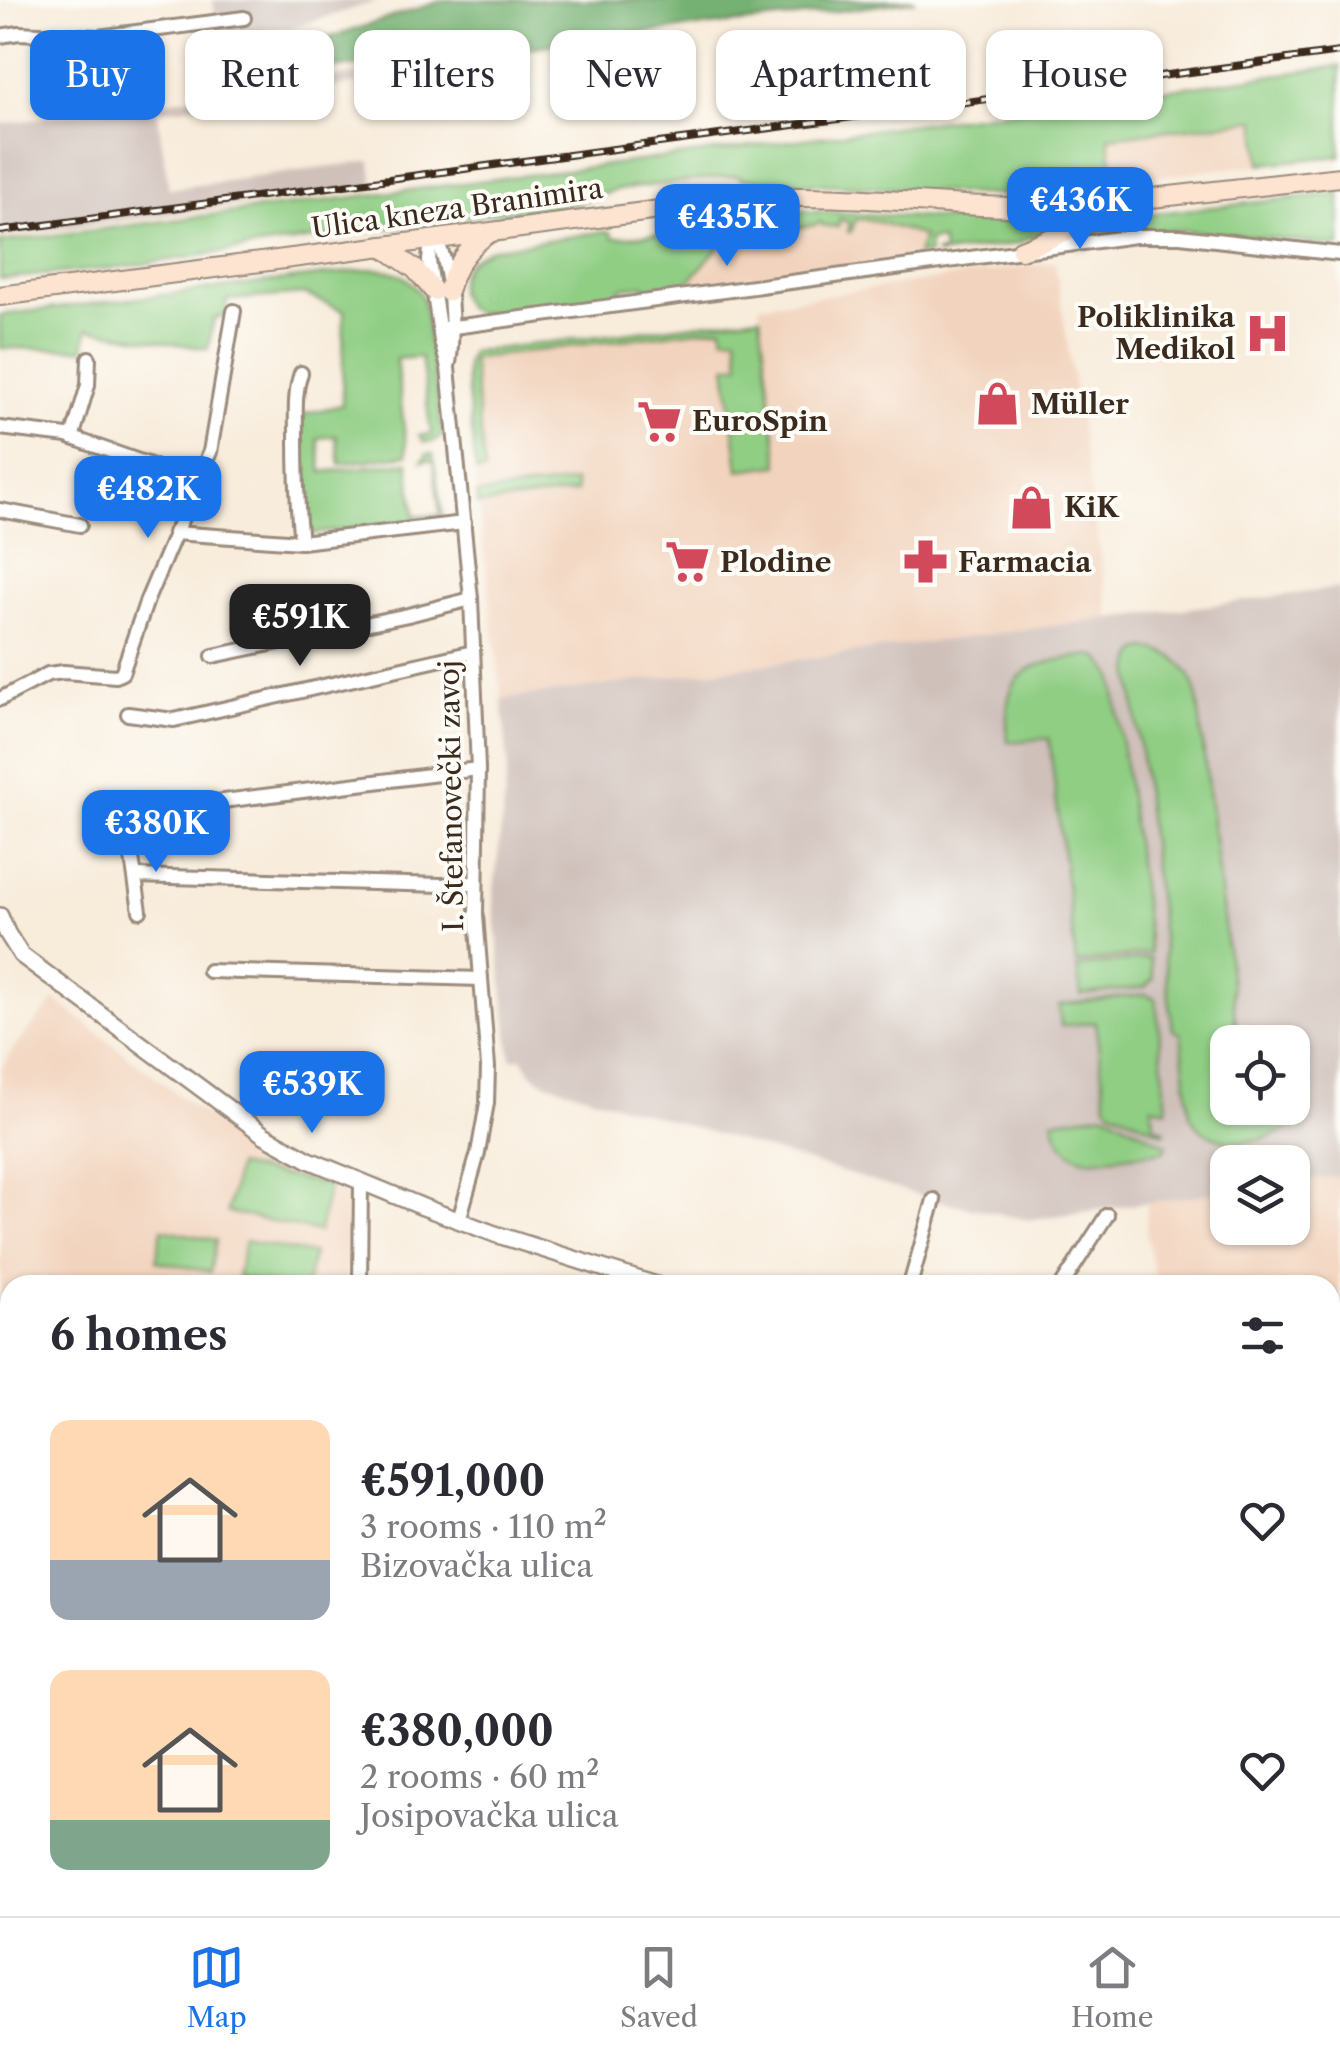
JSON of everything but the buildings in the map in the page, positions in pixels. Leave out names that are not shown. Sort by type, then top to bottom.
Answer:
[{"type":"main road","name":"Ulica kneza Branimira","points":[[0,296],[772,197],[1018,209],[1113,203],[1340,177]]},
{"type":"main road","points":[[1021,250],[1050,240],[1113,203]]},
{"type":"main road","points":[[382,246],[444,294],[462,257],[493,231]]},
{"type":"street","points":[[0,36],[98,37],[244,18]]},
{"type":"street","points":[[446,328],[1135,236],[1180,236],[1340,254]]},
{"type":"street","name":"I. Štefanovečki zavoj","points":[[435,239],[429,255],[444,294],[471,599],[478,769],[476,883],[488,1066],[488,1104],[459,1220]]},
{"type":"street","points":[[444,294],[462,312],[489,322]]},
{"type":"street","points":[[0,699],[48,674],[122,673],[146,600],[210,452],[234,311]]},
{"type":"street","points":[[449,362],[465,336],[489,322]]},
{"type":"street","points":[[72,438],[88,385],[89,358]]},
{"type":"street","points":[[301,373],[296,397],[301,542]]},
{"type":"street","points":[[0,428],[72,438],[153,466]]},
{"type":"street","points":[[0,510],[80,524]]},
{"type":"street","points":[[174,532],[301,542],[464,522]]},
{"type":"street","points":[[213,656],[471,599]]},
{"type":"street","points":[[128,714],[174,720],[473,652]]},
{"type":"street","points":[[160,809],[478,769]]},
{"type":"street","points":[[130,845],[140,911]]},
{"type":"street","points":[[135,876],[476,883]]},
{"type":"street","points":[[0,916],[6,944],[264,1135],[308,1160],[361,1182],[459,1220],[624,1275]]},
{"type":"street","points":[[209,971],[481,980]]},
{"type":"street","points":[[360,1275],[361,1182]]},
{"type":"street","points":[[913,1275],[934,1200]]},
{"type":"street","points":[[1068,1275],[1107,1214]]},
{"type":"shaded area","points":[[213,0],[381,0],[291,28],[217,30]]},
{"type":"shaded area","points":[[354,75],[354,85],[334,87],[334,77]]},
{"type":"shaded area","points":[[185,98],[185,107],[165,110],[165,101]]},
{"type":"shaded area","points":[[30,120],[158,120],[169,189],[371,161],[374,187],[0,237],[0,124]]},
{"type":"shaded area","points":[[1256,120],[1261,164],[1114,182],[1109,137]]},
{"type":"shaded area","points":[[855,218],[923,236],[916,258],[687,284],[720,245],[752,237],[765,225],[822,222],[838,227],[840,219],[850,223]]},
{"type":"shaded area","points":[[1055,262],[1110,619],[502,699],[466,373],[471,352],[760,316],[759,305]]},
{"type":"shaded area","points":[[1340,588],[1340,1176],[1310,1180],[1310,1145],[1210,1145],[1210,1193],[1028,1220],[934,1200],[544,1082],[532,1074],[522,1058],[511,1059],[493,899],[508,765],[502,699]]},
{"type":"shaded area","points":[[55,1000],[220,1127],[289,1169],[348,1192],[347,1275],[0,1275],[0,1070]]},
{"type":"shaded area","points":[[1340,1176],[1340,1275],[1156,1275],[1146,1234],[1147,1202],[1210,1193],[1210,1245],[1310,1245],[1310,1180]]},
{"type":"green space","points":[[444,0],[916,0],[671,30],[550,30],[550,45],[530,48],[530,30],[354,30],[354,66],[334,68],[334,36]]},
{"type":"green space","points":[[1340,66],[1340,156],[1261,164],[1256,120],[1109,137],[1114,182],[1087,191],[989,195],[741,179],[739,175],[616,190],[571,205],[446,219],[131,266],[0,279],[0,242],[966,120],[986,114],[986,120],[1163,120],[1163,90]]},
{"type":"green space","points":[[1340,193],[1340,247],[1174,230],[1084,234],[1121,217]]},
{"type":"green space","points":[[790,210],[1062,223],[1016,244],[936,255],[943,251],[941,240],[928,241],[929,254],[917,255],[923,236],[872,220],[856,219],[851,232],[850,223],[840,219],[838,227],[821,222],[784,230],[783,223],[765,225],[766,232],[722,243],[685,286],[647,294],[644,285],[621,288],[622,295],[617,298],[480,314],[465,305],[459,292],[460,277],[469,262],[490,249],[605,231],[611,232],[613,238],[711,230],[712,233],[746,225],[745,217]]},
{"type":"green space","points":[[374,269],[403,276],[423,299],[443,436],[424,442],[419,435],[431,434],[421,357],[396,359],[407,455],[340,464],[336,436],[318,438],[322,472],[408,462],[415,517],[440,515],[433,460],[422,461],[427,454],[433,454],[443,517],[305,535],[299,415],[342,405],[344,311],[304,294],[227,300],[225,315],[214,319],[208,349],[88,329],[84,349],[0,348],[0,315]]},
{"type":"green space","points":[[760,316],[779,465],[739,470],[726,366],[740,364],[737,336],[724,337],[722,327],[472,359],[485,471],[476,472],[466,373],[471,352]]},
{"type":"green space","points":[[575,482],[576,493],[478,505],[477,494]]},
{"type":"green space","points":[[1157,650],[1173,657],[1190,677],[1197,695],[1236,1025],[1210,1025],[1210,1125],[1294,1125],[1262,1139],[1228,1141],[1213,1136],[1190,1115],[1181,1034],[1173,1030],[1131,673],[1136,654]]},
{"type":"green space","points":[[1099,657],[1113,676],[1150,953],[1076,963],[1049,738],[1008,742],[1007,717],[1009,698],[1022,674],[1050,662]]},
{"type":"green space","points":[[1150,958],[1153,979],[1145,987],[1081,995],[1077,967]]},
{"type":"green space","points":[[1145,994],[1156,999],[1167,1109],[1152,1106],[1154,1125],[1164,1133],[1111,1109],[1106,1103],[1095,1022],[1061,1026],[1059,1005]]},
{"type":"green space","points":[[1106,1113],[1167,1145],[1164,1151],[1091,1160],[1065,1147],[1057,1135],[1053,1120]]},
{"type":"green space","points":[[237,1166],[329,1185],[319,1232],[227,1212]]},
{"type":"green space","points":[[162,1229],[216,1240],[210,1272],[156,1261]]},
{"type":"green space","points":[[245,1241],[313,1254],[308,1275],[237,1275]]},
{"type":"railway","points":[[0,231],[1340,52]]},
{"type":"place","name":"Poliklinika Medikol","points":[[1268,333]]},
{"type":"place","name":"Müller","points":[[998,404]]},
{"type":"place","name":"EuroSpin","points":[[659,421]]},
{"type":"place","name":"KiK","points":[[1031,507]]},
{"type":"place","name":"Plodine","points":[[687,562]]},
{"type":"place","name":"Farmacia","points":[[925,562]]}]
